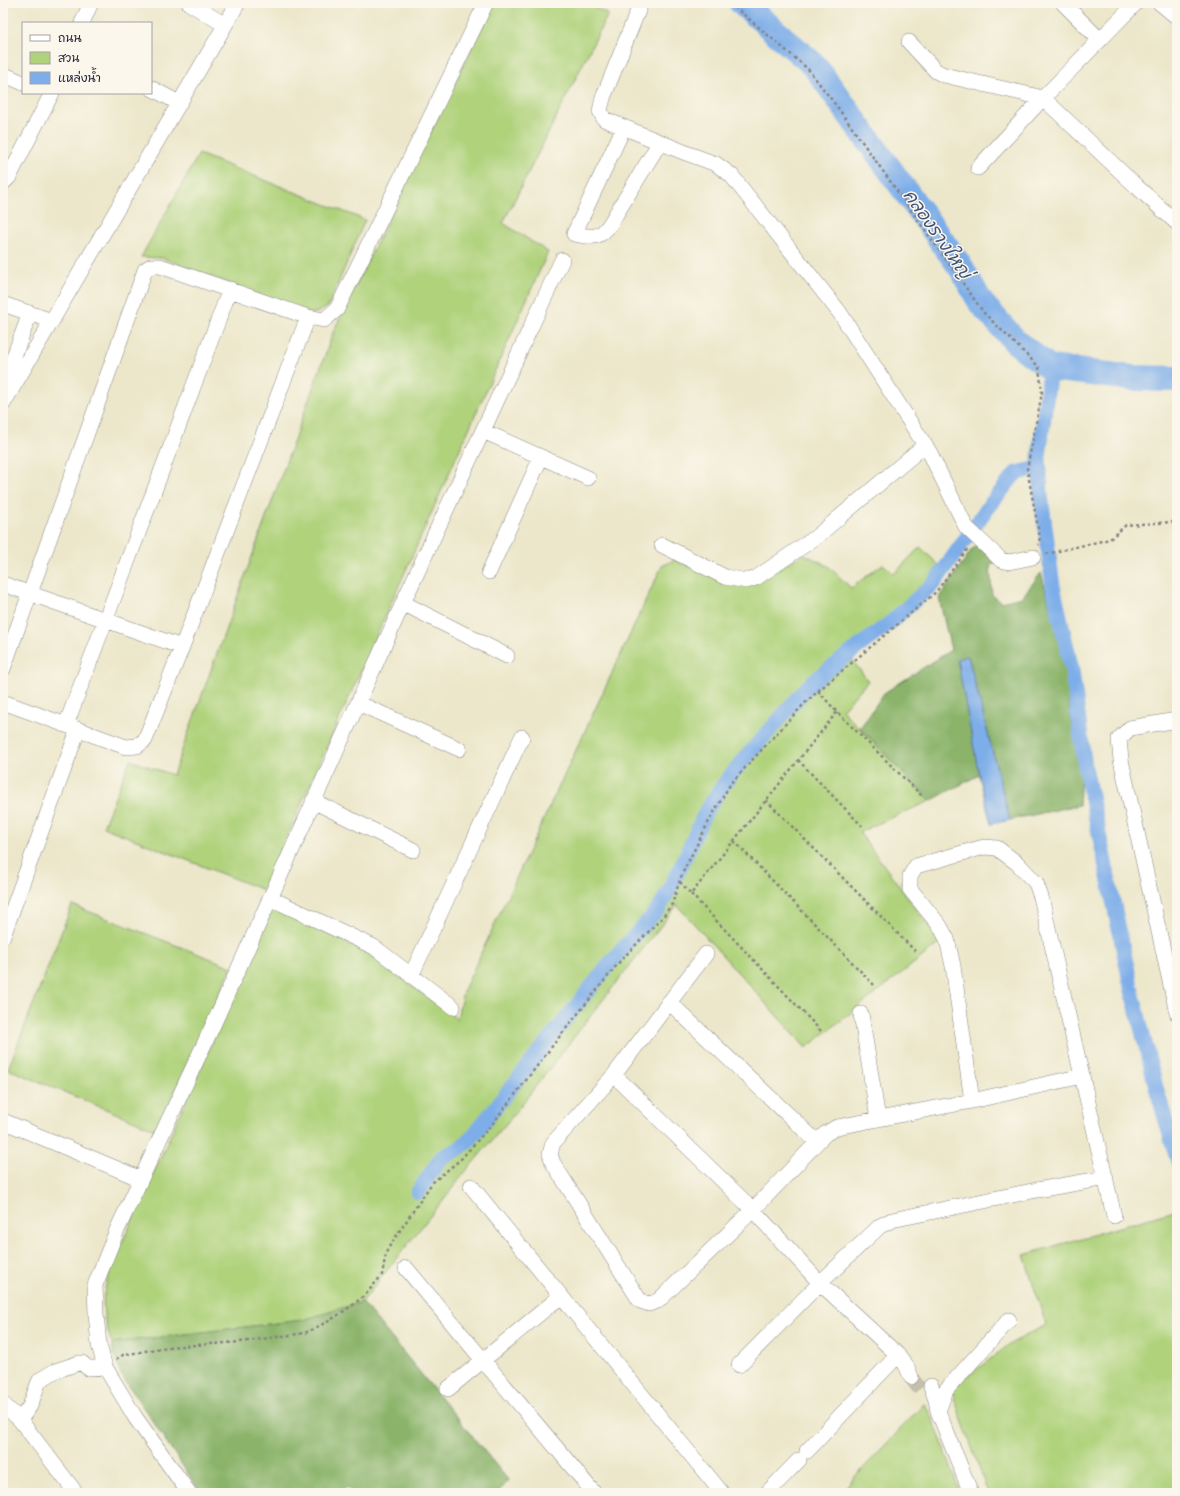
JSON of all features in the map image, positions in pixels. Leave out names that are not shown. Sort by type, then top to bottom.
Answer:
[{"type":"street","points":[[82,22],[90,3]]},
{"type":"street","points":[[189,3],[225,25]]},
{"type":"street","points":[[3,404],[238,3]]},
{"type":"street","points":[[3,669],[145,270],[151,266],[160,266],[308,317],[324,320],[336,308],[486,3]]},
{"type":"street","points":[[641,3],[603,98],[600,111],[604,119],[716,164],[731,175],[840,313],[925,445],[971,535],[978,539],[1000,560],[1005,562],[1013,562],[1037,554]]},
{"type":"street","points":[[1063,3],[1100,40]]},
{"type":"street","points":[[978,168],[1136,3]]},
{"type":"street","points":[[1160,3],[1177,17]]},
{"type":"street","points":[[909,42],[936,71],[944,75],[1044,98],[1177,223]]},
{"type":"street","points":[[3,74],[22,83]]},
{"type":"street","points":[[152,89],[179,103]]},
{"type":"street","points":[[3,183],[9,177],[50,94]]},
{"type":"street","points":[[624,127],[574,234],[594,237],[605,231],[660,142]]},
{"type":"street","points":[[189,1493],[134,1417],[107,1364],[99,1345],[95,1285],[117,1230],[270,898],[403,603],[562,260]]},
{"type":"street","points":[[3,936],[106,620],[230,289]]},
{"type":"street","points":[[3,304],[52,321]]},
{"type":"street","points":[[3,386],[30,313]]},
{"type":"street","points":[[3,702],[126,747],[137,746],[145,740],[308,317]]},
{"type":"street","points":[[483,431],[588,478]]},
{"type":"street","points":[[662,545],[725,577],[747,581],[751,580],[816,537],[925,445]]},
{"type":"street","points":[[489,572],[541,457]]},
{"type":"street","points":[[3,584],[182,647]]},
{"type":"street","points":[[403,603],[507,656]]},
{"type":"street","points":[[358,703],[459,749]]},
{"type":"street","points":[[1177,720],[1130,728],[1119,740],[1121,760],[1177,1013]]},
{"type":"street","points":[[411,976],[522,737]]},
{"type":"street","points":[[314,801],[413,850]]},
{"type":"street","points":[[972,1101],[953,966],[947,939],[940,926],[910,889],[910,876],[916,866],[984,847],[997,848],[1017,863],[1036,884],[1041,896],[1114,1216]]},
{"type":"street","points":[[270,898],[374,947],[452,1007]]},
{"type":"street","points":[[706,954],[614,1075],[553,1142],[550,1154],[553,1163],[640,1301],[650,1304],[658,1301],[753,1210],[825,1134],[837,1127],[972,1101],[1082,1076]]},
{"type":"street","points":[[669,1002],[818,1142]]},
{"type":"street","points":[[861,1014],[878,1119]]},
{"type":"street","points":[[614,1075],[753,1210],[820,1284],[908,1367],[803,1455],[767,1493]]},
{"type":"street","points":[[3,1121],[141,1179]]},
{"type":"street","points":[[739,1365],[880,1226],[892,1220],[1037,1190],[1106,1178]]},
{"type":"street","points":[[471,1186],[722,1493]]},
{"type":"street","points":[[406,1268],[594,1493]]},
{"type":"street","points":[[448,1389],[561,1296]]},
{"type":"street","points":[[938,1411],[946,1390],[1009,1320]]},
{"type":"street","points":[[20,1420],[30,1406],[38,1384],[46,1376],[55,1371],[79,1363],[82,1363],[88,1368],[107,1364]]},
{"type":"street","points":[[927,1390],[930,1404],[938,1411],[971,1493]]},
{"type":"street","points":[[3,1404],[20,1420],[76,1493]]},
{"type":"path","points":[[730,3],[808,69],[838,108],[984,313],[1039,367],[1042,393],[1027,469],[1040,538],[1037,554],[1110,540],[1126,525],[1173,522],[1177,518]]},
{"type":"path","points":[[107,1364],[123,1355],[167,1347],[240,1342],[305,1333],[329,1321],[353,1305],[366,1294],[382,1275],[386,1253],[389,1247],[432,1183],[461,1159],[494,1122],[621,960],[662,918],[672,904],[682,874],[710,819],[731,783],[804,704],[936,592],[971,535]]},
{"type":"path","points":[[818,691],[837,712],[923,797]]},
{"type":"path","points":[[691,894],[837,712]]},
{"type":"path","points":[[798,760],[862,826]]},
{"type":"path","points":[[766,800],[915,951]]},
{"type":"path","points":[[734,840],[874,985]]},
{"type":"path","points":[[680,882],[821,1031]]},
{"type":"green space","points":[[494,3],[585,3],[608,14],[503,223],[548,252],[263,890],[103,827],[130,760],[173,775],[334,330]]},
{"type":"green space","points":[[199,154],[365,220],[328,307],[316,313],[309,314],[162,258],[141,257]]},
{"type":"green space","points":[[978,545],[996,562],[990,565],[992,595],[1001,602],[1022,597],[1041,573],[1069,674],[1069,707],[1081,773],[1079,805],[1010,820],[968,656],[957,659],[979,775],[930,801],[860,728],[884,693],[951,650],[939,598],[972,549]]},
{"type":"green space","points":[[920,547],[946,572],[924,598],[850,657],[868,681],[842,710],[930,801],[859,832],[941,942],[806,1048],[677,905],[511,1118],[466,1171],[362,1302],[303,1320],[112,1343],[103,1308],[105,1289],[111,1268],[273,908],[367,952],[457,1019],[463,992],[662,566],[674,560],[723,581],[747,584],[804,554],[828,566],[851,588],[883,564],[894,574]]},
{"type":"green space","points":[[72,905],[232,967],[157,1130],[8,1069]]},
{"type":"green space","points":[[1177,1210],[1177,1493],[988,1493],[951,1389],[1010,1344],[1046,1325],[1024,1255]]},
{"type":"green space","points":[[362,1302],[509,1481],[497,1493],[353,1493],[347,1487],[341,1493],[201,1493],[122,1376],[113,1352],[112,1343],[303,1320]]},
{"type":"green space","points":[[925,1403],[942,1442],[960,1493],[840,1493]]},
{"type":"water","points":[[968,656],[1010,820],[991,824],[979,775],[957,659]]},
{"type":"waterway","name":"คลองรางใหญ่","points":[[742,3],[814,65],[962,269],[981,303],[1016,342],[1050,368],[1133,378],[1177,379]]},
{"type":"waterway","points":[[1050,368],[1039,457],[1041,496],[1053,586],[1072,670],[1085,767],[1132,991],[1156,1087],[1177,1159]]},
{"type":"waterway","points":[[418,1192],[441,1158],[460,1148],[472,1137],[611,962],[660,907],[679,871],[704,815],[723,785],[746,757],[812,682],[891,622],[935,582],[988,507],[1016,473],[1039,468]]},
{"type":"tunnel","points":[[911,1377],[923,1394]]}]
